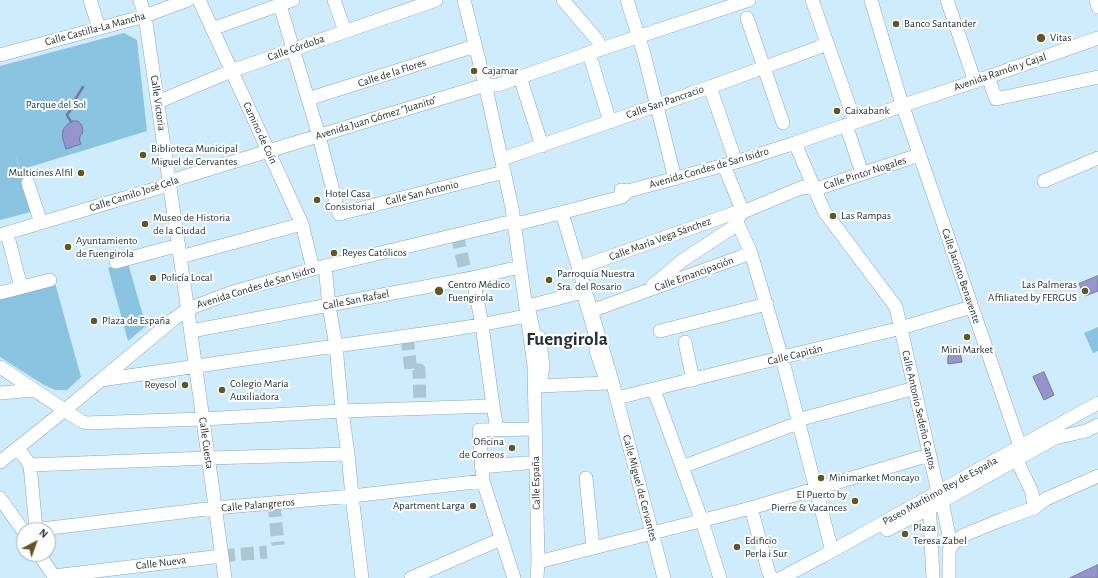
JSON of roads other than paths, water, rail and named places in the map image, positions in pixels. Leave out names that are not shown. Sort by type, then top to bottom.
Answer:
[{"type":"street","points":[[90,0],[98,28]]},
{"type":"street","name":"Calle Victoria","points":[[140,0],[145,16],[188,309]]},
{"type":"street","name":"Calle Castilla-La Mancha","points":[[0,55],[145,16],[188,0]]},
{"type":"street","name":"Camino de Coín","points":[[199,0],[302,224],[319,268],[329,306],[336,346],[342,411],[362,578]]},
{"type":"street","points":[[212,28],[293,0]]},
{"type":"street","points":[[334,0],[345,31]]},
{"type":"street","name":"Calle Córdoba","points":[[158,102],[231,71],[436,0]]},
{"type":"street","points":[[464,0],[485,85],[512,208],[529,316],[535,338],[539,337],[543,365],[540,386],[607,383],[596,351],[600,347],[583,292],[528,306],[529,316],[534,365],[535,383]]},
{"type":"street","points":[[563,0],[598,41]]},
{"type":"street","points":[[627,0],[638,33],[675,179]]},
{"type":"street","points":[[638,33],[722,0]]},
{"type":"street","points":[[638,33],[749,0]]},
{"type":"street","points":[[812,0],[828,44],[851,124],[862,173]]},
{"type":"street","name":"Calle Jacinto Benavente","points":[[871,0],[902,106],[971,307],[1016,452],[1032,492],[1034,508]]},
{"type":"street","points":[[947,0],[975,82]]},
{"type":"street","points":[[1096,0],[1098,7]]},
{"type":"street","points":[[280,5],[319,136]]},
{"type":"street","points":[[747,18],[784,123]]},
{"type":"street","name":"Avenida Juan Gómez \"Juanito\"","points":[[485,85],[496,77],[598,41],[638,33]]},
{"type":"street","name":"Avenida Juan Gómez \"Juanito\"","points":[[268,152],[485,85],[498,85],[590,53],[638,33]]},
{"type":"street","name":"Avenida Ramón y Cajal","points":[[851,124],[1098,38]]},
{"type":"street","name":"Calle San Pancracio","points":[[503,166],[542,146],[828,44]]},
{"type":"street","name":"Calle de la Flores","points":[[308,100],[475,46]]},
{"type":"street","points":[[590,53],[610,122]]},
{"type":"street","points":[[520,77],[542,146]]},
{"type":"street","points":[[988,77],[996,99],[1098,77]]},
{"type":"street","points":[[710,87],[730,164],[741,218],[782,358],[832,551]]},
{"type":"street","name":"Avenida Condes de San Isidro","points":[[514,221],[518,215],[675,179],[730,164],[851,124]]},
{"type":"street","name":"Calle San Antonio","points":[[319,136],[340,214],[503,166]]},
{"type":"street","name":"Calle Antonio Sedeño Cantos","points":[[793,143],[816,189],[824,211],[896,307],[929,455],[935,500]]},
{"type":"street","name":"Calle Camilo José Cela","points":[[4,234],[158,188],[180,178],[268,152]]},
{"type":"street","name":"Calle Pintor Nogales","points":[[741,218],[803,187],[816,189],[919,155]]},
{"type":"street","points":[[1044,181],[1098,158]]},
{"type":"street","points":[[28,183],[42,223]]},
{"type":"street","name":"Avenida Condes de San Isidro","points":[[0,462],[65,410],[167,324],[188,309],[230,293],[319,268],[514,221],[521,223],[622,197],[624,190]]},
{"type":"street","points":[[563,211],[568,251]]},
{"type":"street","points":[[563,211],[578,268],[611,377]]},
{"type":"street","name":"Calle María Vega Sánchez","points":[[578,268],[734,213],[741,218]]},
{"type":"street","points":[[645,292],[682,260],[741,218]]},
{"type":"street","points":[[116,262],[179,251],[302,224]]},
{"type":"street","points":[[4,234],[21,287]]},
{"type":"street","name":"Calle Emancipación","points":[[591,311],[751,253]]},
{"type":"street","points":[[520,263],[526,271],[531,292]]},
{"type":"street","name":"Calle San Rafael","points":[[191,331],[473,278],[520,263]]},
{"type":"street","points":[[473,278],[482,325],[497,429]]},
{"type":"street","points":[[0,293],[50,280]]},
{"type":"street","points":[[660,331],[767,304]]},
{"type":"street","name":"Calle Capitán","points":[[617,398],[901,328],[971,307]]},
{"type":"street","name":"Calle Cuesta","points":[[188,309],[225,578]]},
{"type":"street","points":[[101,380],[407,337],[529,316]]},
{"type":"street","points":[[535,383],[540,366],[537,340]]},
{"type":"street","points":[[685,342],[692,380]]},
{"type":"street","points":[[600,354],[606,374],[611,377]]},
{"type":"street","points":[[0,367],[65,410],[86,422],[203,419],[342,411],[493,406]]},
{"type":"street","points":[[0,393],[12,382],[11,375]]},
{"type":"street","name":"Calle Miguel de Cervantes","points":[[611,377],[664,578]]},
{"type":"street","name":"Calle España","points":[[535,383],[537,578]]},
{"type":"street","points":[[682,467],[798,422],[914,388]]},
{"type":"street","points":[[0,393],[35,390]]},
{"type":"street","points":[[654,390],[702,521],[720,578]]},
{"type":"street","name":"Paseo Marítimo Rey de España","points":[[781,578],[901,513],[935,500],[1098,403]]},
{"type":"street","points":[[1016,452],[1055,438],[1086,431],[1098,425]]},
{"type":"street","points":[[514,578],[483,481],[479,430],[535,429]]},
{"type":"street","points":[[18,448],[30,465],[32,522]]},
{"type":"street","points":[[30,465],[348,454]]},
{"type":"street","points":[[538,562],[751,508],[929,455]]},
{"type":"street","points":[[481,467],[536,462]]},
{"type":"street","points":[[949,578],[949,551],[951,546],[962,536],[1034,508],[1046,499],[1098,476]]},
{"type":"street","points":[[586,478],[594,548]]},
{"type":"street","name":"Calle Palangreros","points":[[56,527],[215,508],[352,496],[483,481]]},
{"type":"street","points":[[0,498],[24,522]]},
{"type":"street","points":[[935,500],[951,546]]},
{"type":"street","points":[[797,578],[935,500]]},
{"type":"street","points":[[934,578],[935,500]]},
{"type":"street","points":[[751,508],[771,578]]},
{"type":"street","points":[[411,578],[501,539]]},
{"type":"street","name":"Calle Nueva","points":[[54,577],[222,556]]},
{"type":"street","points":[[44,562],[54,577]]},
{"type":"waterway","points":[[71,122],[67,115],[83,87]]},
{"type":"tunnel","points":[[457,235],[467,279]]},
{"type":"tunnel","points":[[407,337],[411,371],[419,370],[420,408]]},
{"type":"tunnel","points":[[274,504],[278,545]]},
{"type":"tunnel","points":[[222,556],[267,552]]},
{"type":"place","name":"Banco Santander","points":[[896,24]]},
{"type":"place","name":"Vitas","points":[[1041,38]]},
{"type":"place","name":"Cajamar","points":[[474,71]]},
{"type":"place","name":"Caixabank","points":[[837,111]]},
{"type":"place","name":"Biblioteca Municipal Miguel de Cervantes","points":[[143,155]]},
{"type":"place","name":"Multicines Alfil","points":[[81,173]]},
{"type":"place","name":"Hotel Casa Consistorial","points":[[317,200]]},
{"type":"place","name":"Las Rampas","points":[[833,216]]},
{"type":"place","name":"Museo de Historia de la Ciudad","points":[[145,224]]},
{"type":"place","name":"Ayuntamiento de Fuengirola","points":[[68,247]]},
{"type":"place","name":"Reyes Católicos","points":[[334,253]]},
{"type":"place","name":"Policía Local","points":[[153,278]]},
{"type":"place","name":"Parroquia Nuestra Sra. del Rosario","points":[[549,280]]},
{"type":"place","name":"Centro Médico Fuengirola","points":[[439,291]]},
{"type":"place","name":"Las Palmeras Affiliated by FERGUS","points":[[1085,291]]},
{"type":"place","name":"Plaza de España","points":[[94,321]]},
{"type":"place","name":"Mini Market","points":[[967,337]]},
{"type":"place","name":"Reyesol","points":[[185,385]]},
{"type":"place","name":"Colegio María Auxiliadora","points":[[222,390]]},
{"type":"place","name":"Oficina de Correos","points":[[512,448]]},
{"type":"place","name":"Minimarket Moncayo","points":[[821,478]]},
{"type":"place","name":"El Puerto by Pierre & Vacances","points":[[855,501]]},
{"type":"place","name":"Apartment Larga","points":[[473,506]]},
{"type":"place","name":"Plaza Teresa Zabel","points":[[905,534]]},
{"type":"place","name":"Edificio Perla i Sur","points":[[737,547]]},
{"type":"district","name":"Fuengirola","points":[[567,339]]},
{"type":"park label","name":"Parque del Sol","points":[[56,105]]}]
